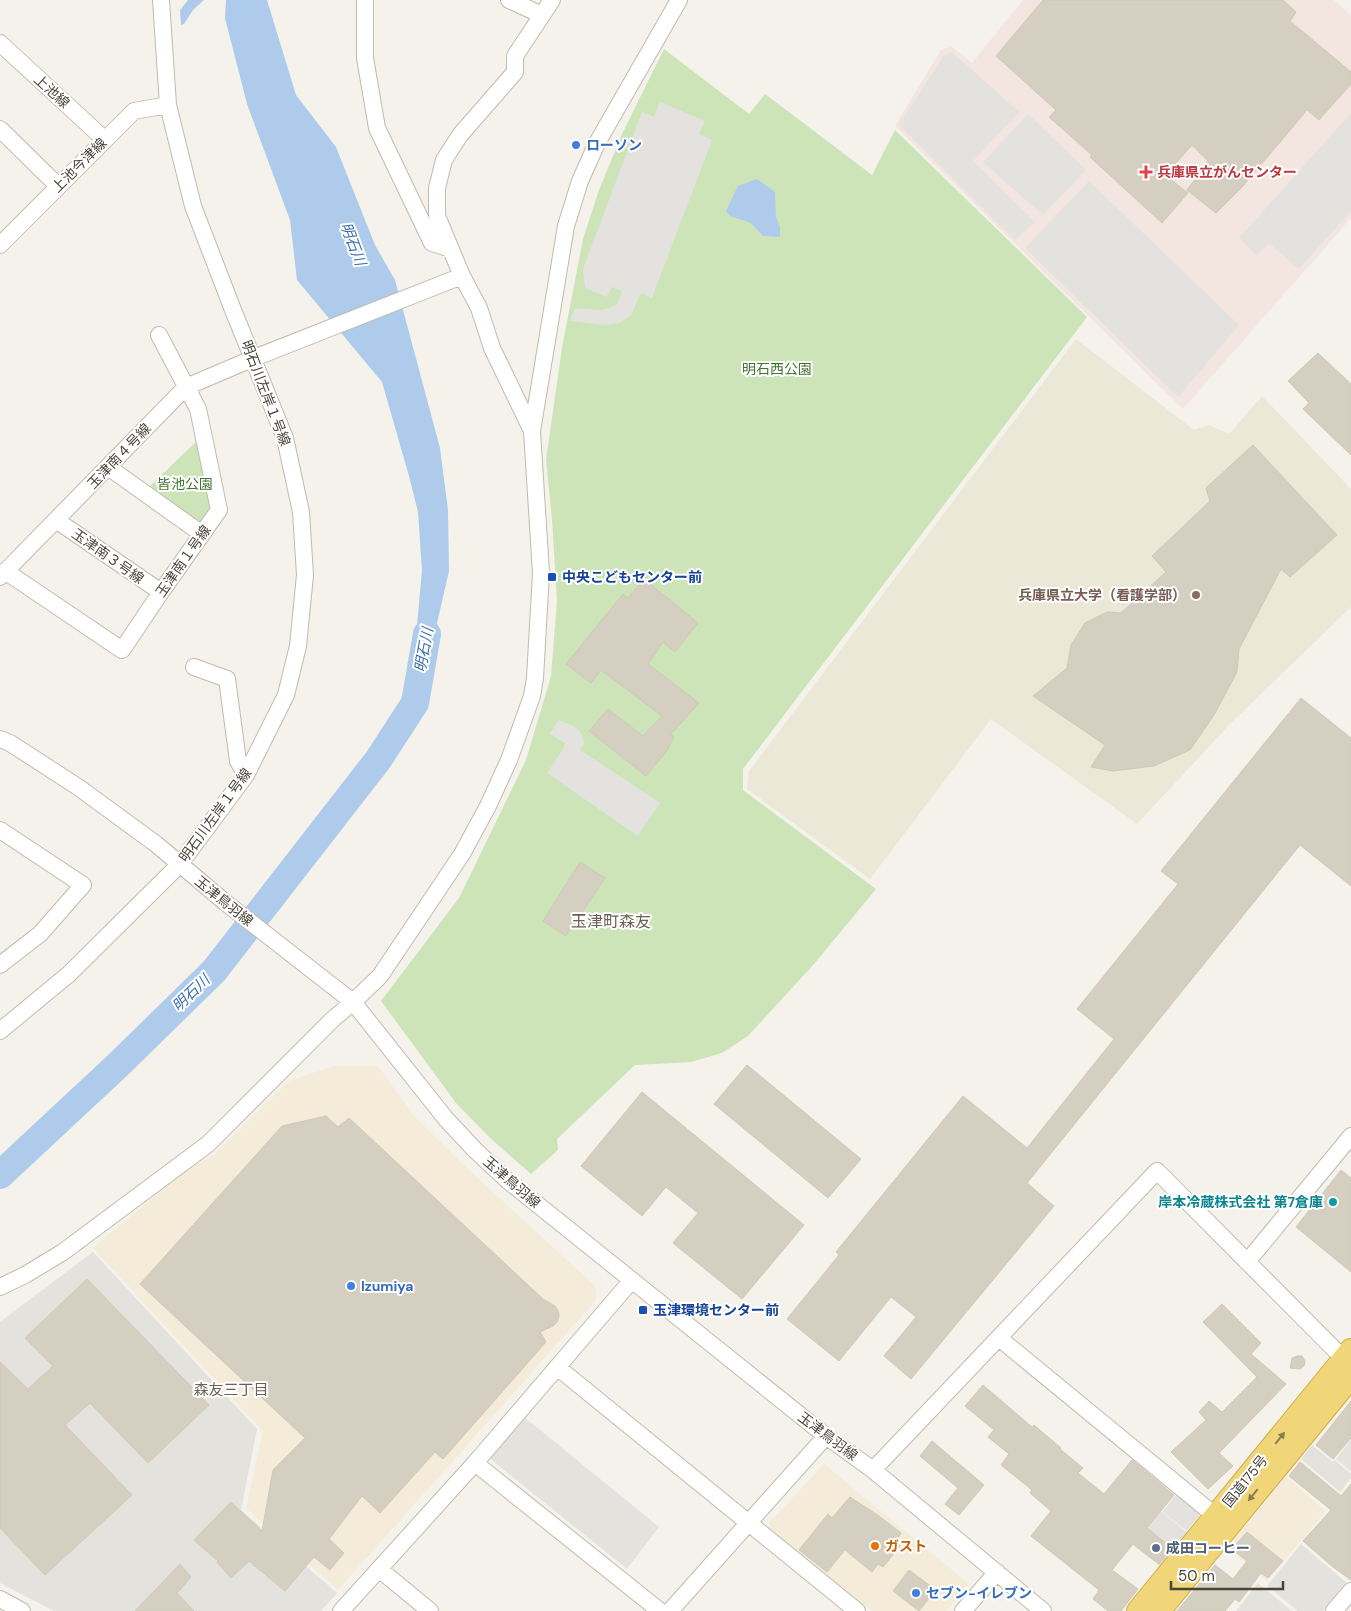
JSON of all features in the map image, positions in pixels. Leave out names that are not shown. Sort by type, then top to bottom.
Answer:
[{"type":"highway","name":"国道175号","points":[[1159,1611],[1222,1521],[1349,1363]]},
{"type":"highway","name":"国道175号","points":[[1138,1611],[1222,1521]]},
{"type":"street","name":"明石川左岸１号線","points":[[0,1031],[69,974],[180,864],[246,775],[286,695],[298,646],[305,575],[302,512],[285,438],[193,206],[168,105],[161,0]]},
{"type":"street","points":[[365,0],[365,58],[377,128],[432,243],[451,249]]},
{"type":"street","points":[[510,0],[542,15]]},
{"type":"street","points":[[532,431],[492,348],[479,308],[462,276],[437,216],[438,188],[444,160],[460,135],[516,72],[514,56],[552,0]]},
{"type":"street","points":[[0,1287],[25,1276],[63,1252],[208,1144],[333,1019],[380,976],[462,854],[488,806],[509,760],[532,696],[535,678],[541,573],[532,431],[566,226],[580,181],[597,143],[680,0]]},
{"type":"street","name":"上池線","points":[[0,44],[104,139]]},
{"type":"street","name":"上池今津線","points":[[0,246],[104,139],[134,111],[168,105]]},
{"type":"street","points":[[0,129],[58,186]]},
{"type":"street","name":"玉津南４号線","points":[[3,574],[186,387],[254,358],[462,276]]},
{"type":"street","name":"玉津南１号線","points":[[3,574],[122,650],[219,510],[198,409],[160,335]]},
{"type":"street","points":[[108,467],[202,534]]},
{"type":"street","name":"玉津南３号線","points":[[56,520],[161,592]]},
{"type":"street","points":[[194,667],[227,679],[238,761],[246,775]]},
{"type":"street","name":"玉津鳥羽線","points":[[0,739],[10,743],[78,787],[156,844],[226,903],[353,1002],[446,1118],[475,1150],[507,1180],[826,1436],[873,1470],[1043,1611]]},
{"type":"street","points":[[0,830],[83,885],[40,934],[0,965]]},
{"type":"street","points":[[1247,1262],[1351,1136]]},
{"type":"street","points":[[873,1470],[1157,1171],[1349,1363]]},
{"type":"street","points":[[341,1611],[475,1463],[632,1280]]},
{"type":"street","points":[[999,1338],[1222,1521]]},
{"type":"street","points":[[557,1367],[857,1611]]},
{"type":"street","points":[[670,1611],[826,1436]]},
{"type":"street","points":[[475,1463],[660,1611]]},
{"type":"street","points":[[379,1569],[430,1611]]},
{"type":"street","points":[[963,1611],[996,1572]]},
{"type":"street","points":[[1334,1611],[1351,1591]]},
{"type":"street","points":[[0,1599],[22,1611]]},
{"type":"shaded area","name":"兵庫県立がんセンター","points":[[1023,0],[1334,0],[1351,16],[1351,218],[1183,409],[895,126],[941,50],[951,46],[972,63]]},
{"type":"shaded area","points":[[952,52],[1019,112],[973,161],[1035,222],[1015,240],[899,125],[944,55]]},
{"type":"shaded area","points":[[660,102],[705,121],[699,134],[712,140],[652,298],[641,293],[631,315],[619,323],[607,325],[570,321],[575,308],[600,310],[617,304],[622,291],[612,287],[607,297],[585,288],[583,269],[642,112],[654,117]]},
{"type":"shaded area","points":[[1351,113],[1351,211],[1299,269],[1269,243],[1257,255],[1239,238]]},
{"type":"shaded area","points":[[1028,114],[1086,170],[1043,215],[983,162]]},
{"type":"shaded area","points":[[1089,181],[1239,325],[1178,397],[1025,248]]},
{"type":"shaded area","points":[[1076,339],[1194,430],[1209,425],[1229,434],[1262,396],[1351,489],[1351,607],[1231,723],[1137,824],[991,719],[870,879],[747,789],[749,771]]},
{"type":"shaded area","points":[[558,720],[578,729],[584,743],[580,750],[660,803],[638,836],[547,773],[565,743],[550,734]]},
{"type":"shaded area","points":[[334,1066],[378,1066],[414,1116],[469,1170],[595,1286],[596,1300],[338,1590],[246,1508],[263,1431],[93,1248],[182,1173],[215,1154],[289,1081]]},
{"type":"shaded area","points":[[93,1252],[257,1429],[241,1510],[337,1593],[321,1611],[54,1611],[0,1583],[0,1322]]},
{"type":"shaded area","points":[[520,1414],[659,1527],[627,1569],[483,1453]]},
{"type":"shaded area","points":[[529,1421],[651,1521],[644,1530],[520,1431]]},
{"type":"shaded area","points":[[1351,1440],[1351,1471],[1336,1459]]},
{"type":"shaded area","points":[[1312,1445],[1333,1462],[1335,1460],[1351,1474],[1351,1478],[1340,1492],[1301,1459]]},
{"type":"shaded area","points":[[824,1464],[969,1584],[946,1611],[872,1611],[770,1530],[769,1523]]},
{"type":"shaded area","points":[[1286,1477],[1326,1511],[1267,1581],[1227,1548]]},
{"type":"shaded area","points":[[1177,1494],[1201,1513],[1187,1531],[1162,1512]]},
{"type":"shaded area","points":[[1161,1512],[1188,1533],[1161,1567],[1134,1546]]},
{"type":"shaded area","points":[[1161,1512],[1188,1533],[1179,1544],[1152,1523]]},
{"type":"shaded area","points":[[1301,1544],[1347,1583],[1323,1611],[1298,1611],[1267,1586]]},
{"type":"shaded area","points":[[1258,1583],[1292,1611],[1236,1611]]},
{"type":"green space","name":"明石西公園","points":[[664,49],[749,114],[765,94],[872,175],[895,130],[1087,317],[743,769],[743,790],[876,889],[814,964],[748,1036],[722,1053],[691,1062],[635,1065],[557,1139],[558,1150],[531,1174],[489,1137],[456,1103],[381,1001],[459,898],[526,760],[551,676],[557,601],[546,460],[562,348],[583,239],[599,190],[623,132]]},
{"type":"green space","name":"皆池公園","points":[[200,438],[214,513],[201,523],[150,486]]},
{"type":"water","points":[[188,0],[204,0],[193,10],[184,24],[181,25],[180,10]]},
{"type":"water","points":[[226,0],[267,0],[296,95],[336,147],[375,245],[395,280],[440,448],[448,510],[449,571],[423,684],[416,636],[422,571],[418,512],[382,382],[297,280],[290,220],[247,104],[225,18]]},
{"type":"water","points":[[757,179],[775,192],[776,217],[780,227],[780,237],[763,236],[751,223],[730,216],[726,211],[738,186]]},
{"type":"building","points":[[1043,0],[1283,0],[1296,12],[1290,21],[1351,72],[1351,84],[1319,120],[1307,110],[1243,186],[1216,213],[1187,190],[1208,161],[1192,145],[1165,175],[1188,193],[1162,223],[1090,157],[1092,155],[1049,117],[1056,110],[996,56]]},
{"type":"building","points":[[1318,353],[1351,384],[1351,455],[1303,409],[1309,403],[1288,381]]},
{"type":"building","points":[[1253,445],[1337,535],[1290,577],[1281,569],[1239,649],[1237,672],[1214,715],[1190,750],[1154,766],[1113,771],[1091,767],[1105,745],[1033,696],[1067,668],[1071,645],[1085,623],[1107,612],[1121,613],[1166,572],[1152,556],[1210,501],[1206,488]]},
{"type":"building","points":[[644,579],[698,623],[675,652],[663,642],[648,664],[699,703],[671,734],[674,737],[666,752],[646,776],[589,731],[608,709],[643,736],[662,716],[601,670],[591,683],[566,664],[623,594],[628,598]]},
{"type":"building","points":[[1301,698],[1351,738],[1351,886],[1300,845],[1027,1183],[1054,1206],[911,1379],[884,1356],[916,1317],[891,1297],[839,1361],[787,1319],[839,1255],[836,1252],[963,1096],[1027,1148],[1114,1039],[1077,1009],[1178,884],[1161,871]]},
{"type":"building","points":[[580,862],[605,878],[566,936],[543,921]]},
{"type":"building","points":[[747,1065],[861,1159],[828,1198],[714,1104]]},
{"type":"building","points":[[642,1092],[804,1225],[742,1299],[673,1243],[698,1213],[666,1187],[642,1216],[581,1166]]},
{"type":"building","points":[[326,1116],[338,1127],[349,1118],[543,1299],[555,1306],[559,1316],[553,1326],[540,1332],[546,1342],[443,1459],[435,1452],[380,1513],[362,1496],[329,1539],[344,1553],[330,1570],[314,1557],[285,1591],[249,1561],[231,1578],[218,1561],[194,1540],[231,1502],[262,1531],[273,1470],[305,1438],[140,1284],[282,1126]]},
{"type":"building","name":"岸本冷蔵株式会社 第7倉庫","points":[[1341,1170],[1351,1178],[1351,1272],[1296,1227]]},
{"type":"building","points":[[87,1279],[209,1405],[148,1463],[90,1403],[65,1425],[132,1495],[45,1575],[0,1528],[0,1362],[28,1389],[53,1366],[25,1338]]},
{"type":"building","points":[[1222,1304],[1261,1343],[1251,1354],[1286,1384],[1219,1453],[1233,1466],[1208,1489],[1171,1452],[1206,1420],[1199,1412],[1209,1401],[1222,1412],[1257,1377],[1203,1322]]},
{"type":"building","points":[[1302,1356],[1305,1361],[1304,1366],[1300,1369],[1290,1368],[1292,1358]]},
{"type":"building","points":[[983,1385],[1032,1427],[1034,1425],[1061,1448],[1083,1468],[1078,1473],[1104,1494],[1132,1460],[1174,1495],[1147,1528],[1172,1548],[1159,1564],[1133,1544],[1112,1570],[1138,1589],[1121,1611],[1108,1611],[1093,1599],[1099,1590],[1031,1536],[1051,1511],[1030,1493],[1032,1490],[1001,1465],[1009,1454],[988,1437],[994,1430],[965,1406]]},
{"type":"building","points":[[1351,1401],[1351,1438],[1333,1459],[1316,1445]]},
{"type":"building","points":[[932,1441],[984,1485],[959,1515],[945,1504],[958,1488],[920,1456]]},
{"type":"building","points":[[1300,1462],[1341,1496],[1351,1484],[1351,1580],[1303,1541],[1331,1510],[1289,1476]]},
{"type":"building","points":[[850,1497],[901,1533],[896,1541],[900,1546],[883,1567],[878,1564],[872,1572],[845,1550],[827,1572],[799,1550],[828,1514],[832,1518]]},
{"type":"building","points":[[1247,1532],[1283,1561],[1268,1578],[1261,1573],[1239,1602],[1235,1599],[1225,1611],[1177,1611],[1215,1565],[1233,1579],[1247,1561],[1232,1549]]},
{"type":"building","points":[[180,1564],[191,1577],[177,1593],[194,1611],[135,1611]]},
{"type":"building","points":[[909,1570],[936,1590],[919,1611],[893,1591]]},
{"type":"waterway","name":"明石川","points":[[0,1175],[118,1065],[214,971],[378,760],[415,703],[427,634]]},
{"type":"place","name":"ローソン","points":[[576,145]]},
{"type":"place","name":"兵庫県立がんセンター","points":[[1146,172]]},
{"type":"place","name":"中央こどもセンター前","points":[[552,577]]},
{"type":"place","name":"兵庫県立大学（看護学部）","points":[[1196,595]]},
{"type":"place","name":"岸本冷蔵株式会社 第7倉庫","points":[[1333,1202]]},
{"type":"place","name":"Izumiya","points":[[351,1286]]},
{"type":"place","name":"玉津環境センター前","points":[[643,1310]]},
{"type":"place","name":"ガスト","points":[[875,1546]]},
{"type":"place","name":"成田コーヒー","points":[[1156,1548]]},
{"type":"place","name":"セブン-イレブン","points":[[916,1593]]},
{"type":"district","name":"玉津町森友","points":[[611,921]]},
{"type":"district","name":"森友三丁目","points":[[231,1390]]}]
